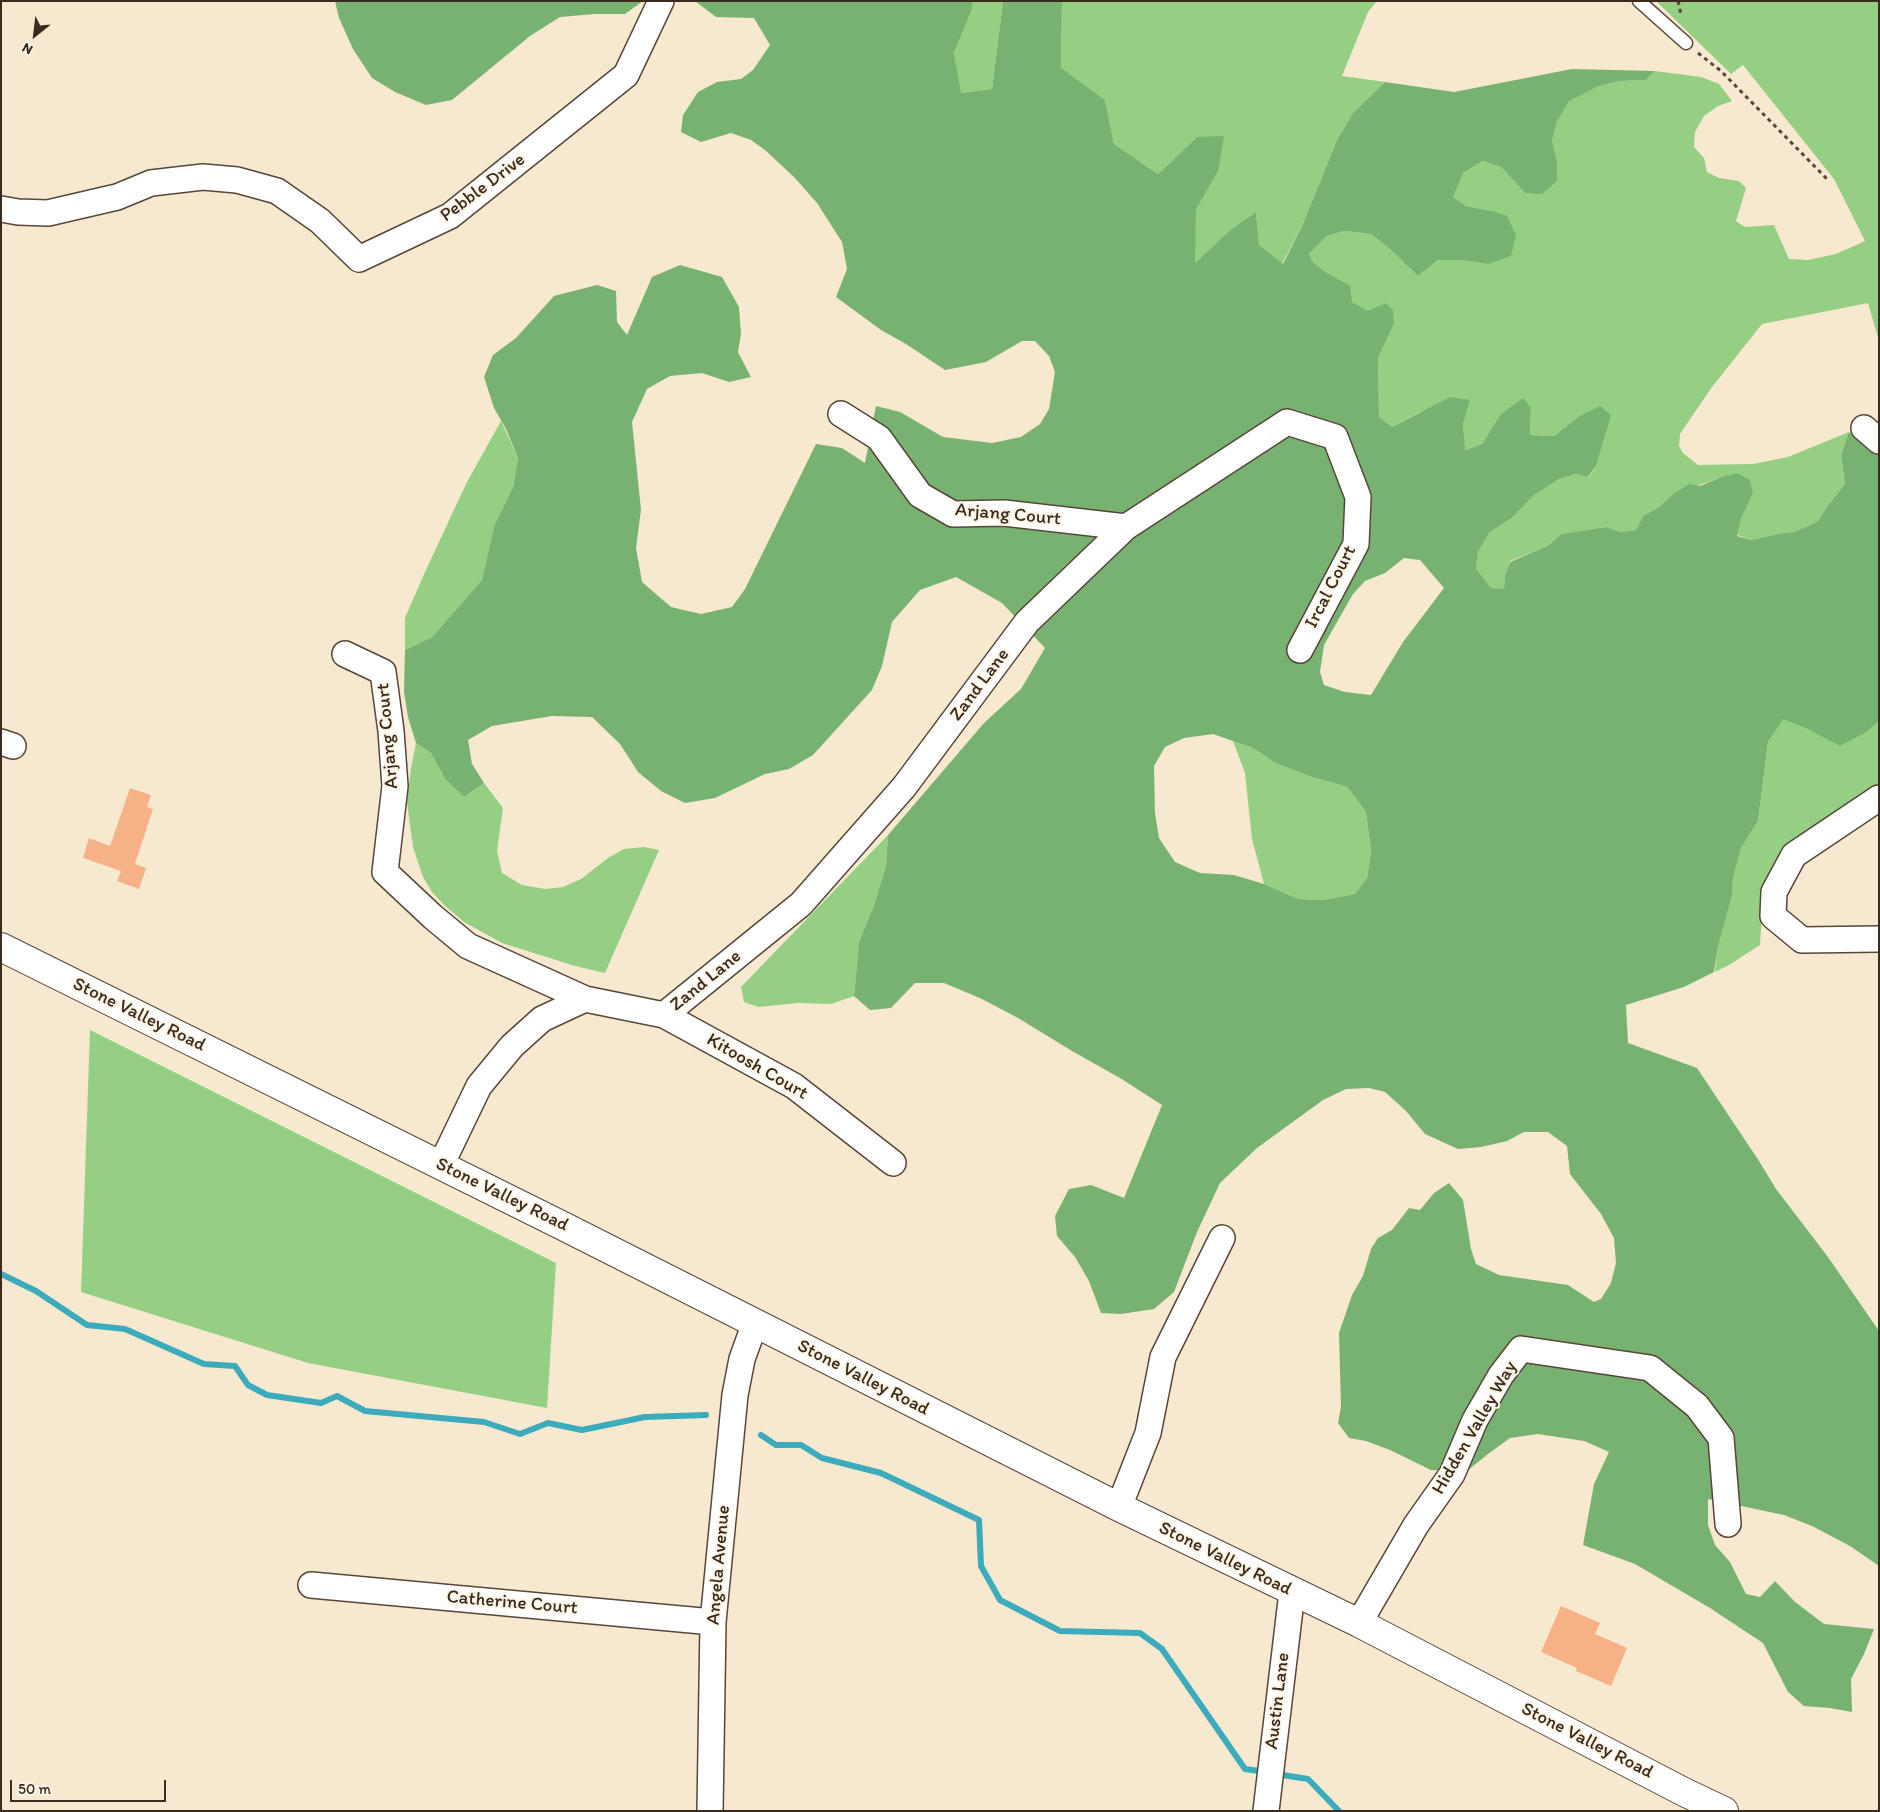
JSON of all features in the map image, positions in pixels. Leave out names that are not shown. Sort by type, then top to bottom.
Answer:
[{"type":"street","name":"Pebble Drive","points":[[1,209],[18,212],[48,213],[117,197],[151,183],[204,177],[237,180],[277,191],[320,221],[359,259],[450,216],[626,75],[661,1]]},
{"type":"street","name":"Arjang Court","points":[[841,414],[879,438],[920,495],[953,514],[1004,513],[1126,527]]},
{"type":"street","name":"Zand Lane","points":[[664,1015],[801,904],[904,787],[1027,622],[1126,527],[1287,422],[1335,437]]},
{"type":"street","name":"Ircal Court","points":[[1300,650],[1356,544],[1358,497],[1335,437]]},
{"type":"street","name":"Arjang Court","points":[[345,654],[383,672],[391,731],[395,786],[385,872],[433,917],[468,946],[585,999]]},
{"type":"street","points":[[1879,798],[1794,855],[1774,892],[1773,916],[1802,940],[1879,939]]},
{"type":"street","name":"Stone Valley Road","points":[[1,946],[441,1165],[1119,1507],[1358,1623],[1724,1811]]},
{"type":"street","name":"Kitoosh Court","points":[[585,999],[664,1015],[794,1086],[893,1163]]},
{"type":"street","points":[[441,1165],[478,1086],[512,1046],[542,1019],[585,999]]},
{"type":"street","points":[[1119,1507],[1148,1433],[1163,1357],[1222,1238]]},
{"type":"street","name":"Angela Avenue","points":[[710,1811],[713,1622],[735,1395],[742,1359],[755,1323]]},
{"type":"street","name":"Hidden Valley Way","points":[[1358,1623],[1416,1525],[1452,1474],[1475,1420],[1500,1375],[1521,1349],[1650,1368],[1697,1406],[1721,1438],[1728,1524]]},
{"type":"street","name":"Catherine Court","points":[[311,1585],[713,1622]]},
{"type":"street","name":"Austin Lane","points":[[1266,1811],[1292,1592]]},
{"type":"lane","points":[[1640,1],[1686,43]]},
{"type":"path","points":[[1678,1],[1686,43],[1720,71],[1828,180]]},
{"type":"green space","points":[[335,1],[643,1],[625,14],[560,17],[530,36],[452,100],[426,105],[395,92],[372,78],[353,49],[339,18]]},
{"type":"green space","points":[[695,1],[973,1],[972,9],[954,53],[961,93],[992,89],[1003,1],[1062,1],[1061,68],[1105,100],[1114,144],[1158,174],[1197,137],[1224,136],[1218,171],[1196,210],[1195,263],[1230,230],[1256,212],[1259,245],[1283,264],[1302,226],[1337,140],[1353,113],[1385,82],[1454,92],[1572,69],[1655,71],[1646,80],[1620,81],[1599,86],[1569,101],[1557,122],[1552,141],[1557,161],[1557,181],[1542,194],[1525,193],[1501,167],[1483,161],[1463,173],[1453,197],[1466,206],[1507,216],[1516,235],[1511,256],[1488,264],[1460,260],[1438,260],[1418,276],[1371,234],[1344,231],[1327,236],[1309,254],[1313,262],[1327,273],[1350,286],[1352,302],[1368,311],[1386,303],[1393,310],[1394,324],[1378,358],[1379,417],[1392,427],[1450,397],[1470,400],[1463,424],[1465,450],[1482,444],[1500,415],[1523,398],[1531,408],[1530,435],[1554,436],[1578,417],[1600,406],[1611,415],[1596,466],[1588,477],[1576,474],[1559,479],[1533,496],[1512,518],[1490,532],[1478,552],[1476,568],[1491,588],[1504,589],[1505,575],[1510,562],[1549,545],[1561,534],[1606,527],[1621,532],[1636,530],[1643,516],[1659,507],[1672,495],[1689,484],[1700,486],[1737,473],[1750,480],[1753,493],[1741,519],[1737,536],[1752,540],[1794,532],[1817,522],[1845,484],[1841,455],[1849,432],[1873,448],[1879,456],[1879,721],[1868,731],[1840,746],[1808,729],[1783,719],[1768,742],[1758,821],[1741,848],[1714,972],[1684,987],[1626,1005],[1628,1043],[1697,1068],[1776,1189],[1828,1257],[1879,1331],[1879,1566],[1850,1546],[1812,1526],[1784,1515],[1708,1499],[1708,1525],[1715,1545],[1730,1562],[1746,1594],[1760,1597],[1775,1581],[1795,1602],[1824,1624],[1874,1629],[1851,1679],[1852,1712],[1804,1706],[1788,1692],[1763,1643],[1710,1608],[1635,1564],[1583,1545],[1594,1484],[1609,1452],[1584,1441],[1538,1434],[1510,1438],[1467,1471],[1431,1470],[1390,1450],[1366,1441],[1349,1438],[1338,1423],[1341,1407],[1339,1333],[1352,1295],[1363,1276],[1371,1249],[1378,1238],[1392,1230],[1409,1208],[1420,1210],[1434,1193],[1449,1183],[1463,1200],[1471,1249],[1476,1264],[1499,1275],[1568,1285],[1594,1302],[1601,1299],[1611,1283],[1616,1263],[1614,1238],[1601,1214],[1570,1174],[1567,1146],[1548,1132],[1524,1132],[1507,1141],[1481,1147],[1458,1149],[1425,1134],[1406,1111],[1385,1092],[1369,1088],[1346,1089],[1323,1100],[1257,1148],[1220,1183],[1197,1232],[1174,1292],[1154,1309],[1121,1314],[1101,1313],[1089,1281],[1075,1257],[1057,1236],[1055,1216],[1069,1189],[1091,1185],[1124,1198],[1162,1105],[1018,1018],[982,999],[944,983],[915,983],[891,1008],[870,1010],[854,996],[859,942],[874,905],[886,866],[888,835],[984,723],[1021,689],[1045,648],[1002,603],[956,577],[920,590],[892,622],[882,666],[872,690],[813,755],[789,769],[765,774],[715,798],[685,803],[661,791],[638,772],[620,744],[592,717],[552,716],[492,726],[468,740],[472,764],[484,783],[464,797],[445,779],[431,753],[416,743],[408,717],[404,692],[405,650],[432,637],[482,580],[494,526],[513,487],[518,458],[506,429],[494,408],[484,377],[493,355],[516,338],[554,296],[597,285],[616,291],[617,322],[627,335],[652,277],[680,265],[722,277],[739,307],[741,334],[738,352],[751,377],[729,382],[702,373],[670,376],[647,389],[632,422],[641,510],[636,548],[642,582],[671,607],[701,614],[732,607],[745,589],[816,444],[842,448],[865,463],[876,406],[900,412],[943,437],[992,443],[1021,437],[1040,424],[1049,409],[1055,372],[1049,356],[1035,341],[1022,341],[986,362],[945,370],[881,330],[836,297],[847,269],[842,242],[817,203],[794,177],[765,150],[751,140],[731,133],[701,142],[681,132],[683,115],[698,92],[717,82],[741,79],[753,70],[770,45],[754,18],[716,17]],"holes":[[[1404,558],[1420,560],[1444,588],[1403,642],[1371,695],[1345,692],[1324,685],[1320,672],[1324,645],[1353,594],[1365,581],[1385,573]],[[1213,734],[1253,748],[1275,763],[1312,777],[1347,787],[1366,812],[1371,851],[1367,878],[1355,894],[1323,900],[1298,899],[1264,884],[1234,875],[1200,873],[1175,862],[1159,838],[1155,813],[1154,766],[1165,747],[1184,738]]]},
{"type":"green space","points":[[973,1],[1003,1],[992,89],[960,93],[954,53],[972,9]]},
{"type":"green space","points":[[1062,1],[1377,1],[1368,12],[1342,76],[1385,82],[1353,113],[1337,140],[1302,226],[1282,264],[1259,245],[1256,212],[1230,230],[1194,264],[1196,210],[1218,171],[1197,137],[1158,174],[1114,144],[1105,100],[1061,69]]},
{"type":"green space","points":[[1656,1],[1879,1],[1879,341],[1868,303],[1762,324],[1712,387],[1680,434],[1679,446],[1683,453],[1698,465],[1753,464],[1788,457],[1849,432],[1841,455],[1845,484],[1817,522],[1794,532],[1752,540],[1737,535],[1741,519],[1753,493],[1719,478],[1672,495],[1659,507],[1643,516],[1636,530],[1621,532],[1606,527],[1561,534],[1549,545],[1510,561],[1505,575],[1504,590],[1491,588],[1476,568],[1478,552],[1490,532],[1512,518],[1533,496],[1559,479],[1576,474],[1589,477],[1596,466],[1610,415],[1578,417],[1554,436],[1530,435],[1531,408],[1500,415],[1482,444],[1464,450],[1463,424],[1469,400],[1420,412],[1392,427],[1379,417],[1378,358],[1394,324],[1386,303],[1368,312],[1352,302],[1327,273],[1313,262],[1309,254],[1327,236],[1344,231],[1371,234],[1418,276],[1438,260],[1460,260],[1488,264],[1492,211],[1466,206],[1452,197],[1463,173],[1483,161],[1501,167],[1525,193],[1557,161],[1552,141],[1557,122],[1569,100],[1599,86],[1620,81],[1646,80],[1655,71],[1701,77],[1719,84],[1732,101],[1718,106],[1704,116],[1695,132],[1694,147],[1704,158],[1707,172],[1719,178],[1739,181],[1746,188],[1736,221],[1745,227],[1774,225],[1789,259],[1808,260],[1836,254],[1865,241],[1834,179],[1743,65],[1731,74]]},
{"type":"green space","points":[[501,421],[518,458],[513,487],[494,526],[482,580],[432,637],[405,650],[405,618],[467,482]]},
{"type":"green space","points":[[1783,718],[1808,729],[1868,731],[1879,721],[1879,787],[1763,897],[1760,945],[1715,972],[1718,947],[1732,896],[1733,878],[1741,848],[1758,821],[1768,742]]},
{"type":"green space","points":[[1233,741],[1253,748],[1275,763],[1312,777],[1347,787],[1366,812],[1371,851],[1367,878],[1355,894],[1323,900],[1298,899],[1264,884],[1252,839],[1245,773]]},
{"type":"green space","points":[[416,743],[431,753],[445,779],[464,797],[484,783],[503,808],[497,851],[502,873],[522,885],[545,889],[563,887],[581,879],[608,858],[624,849],[644,847],[659,850],[605,973],[575,966],[502,943],[464,922],[432,892],[423,877],[413,847],[407,802]]},
{"type":"green space","points":[[888,835],[886,866],[874,905],[859,942],[854,996],[831,1004],[798,1003],[758,1007],[744,1002],[741,987]]},
{"type":"green space","points":[[90,1030],[556,1263],[547,1408],[308,1363],[81,1292]]},
{"type":"building","points":[[130,788],[151,795],[147,807],[153,809],[135,864],[146,868],[139,889],[117,881],[121,871],[83,858],[89,838],[110,846]]},
{"type":"building","points":[[1561,1606],[1600,1623],[1595,1634],[1627,1648],[1611,1686],[1576,1671],[1577,1668],[1541,1652]]},
{"type":"waterway","points":[[1,1274],[36,1291],[87,1325],[125,1329],[204,1364],[235,1366],[248,1385],[267,1395],[321,1403],[337,1396],[365,1411],[484,1422],[520,1434],[548,1423],[582,1430],[645,1417],[706,1415]]},
{"type":"waterway","points":[[761,1435],[776,1445],[801,1445],[822,1458],[881,1473],[979,1520],[981,1566],[1000,1600],[1060,1631],[1140,1633],[1162,1649],[1245,1769],[1266,1772]]},
{"type":"waterway","points":[[1276,1774],[1308,1779],[1339,1811]]}]
